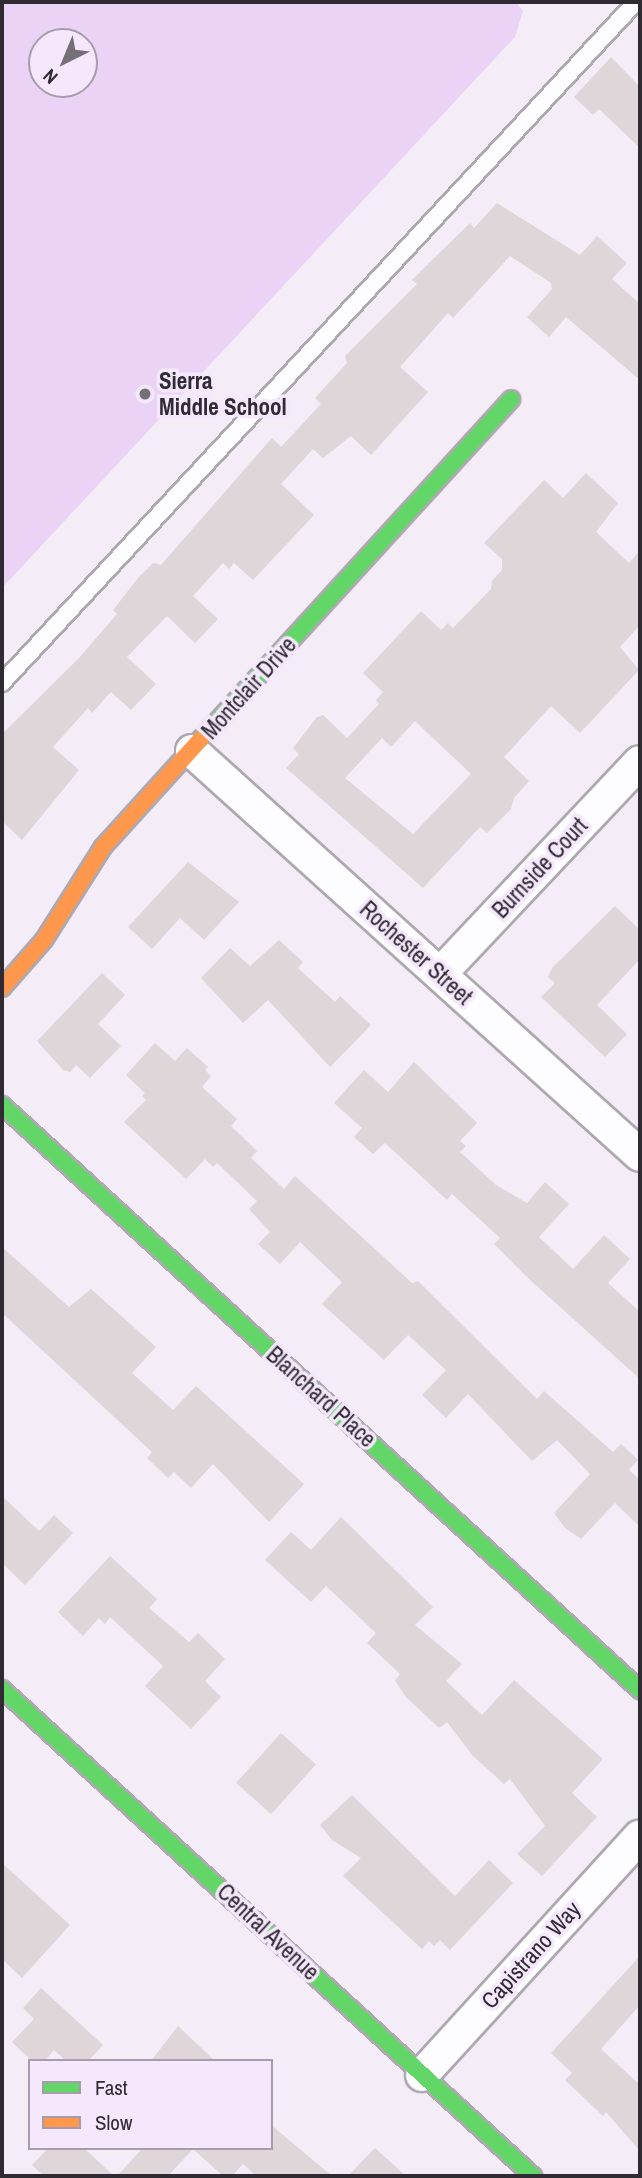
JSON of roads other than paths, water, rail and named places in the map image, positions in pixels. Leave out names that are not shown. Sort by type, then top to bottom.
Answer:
[{"type":"street","name":"Montclair Drive","points":[[2,988],[44,940],[103,847],[510,399]]},
{"type":"street","name":"Rochester Street","points":[[192,751],[640,1156]]},
{"type":"street","name":"Burnside Court","points":[[440,974],[640,762]]},
{"type":"street","name":"Blanchard Place","points":[[2,1105],[640,1690]]},
{"type":"street","name":"Central Avenue","points":[[2,1689],[533,2176]]},
{"type":"street","name":"Capistrano Way","points":[[422,2074],[640,1836]]},
{"type":"lane","points":[[2,683],[636,2]]},
{"type":"place","name":"Sierra Middle School","points":[[145,394]]}]
